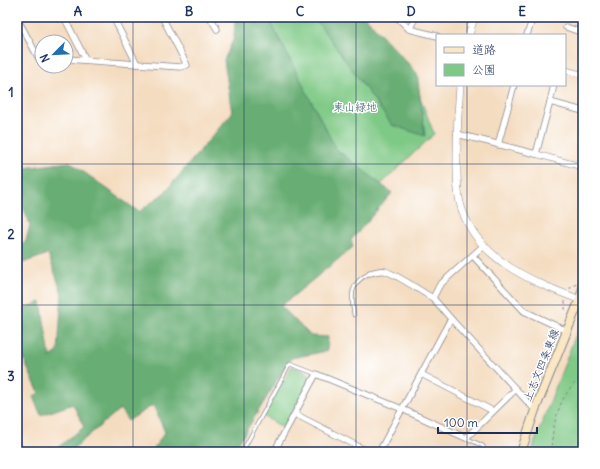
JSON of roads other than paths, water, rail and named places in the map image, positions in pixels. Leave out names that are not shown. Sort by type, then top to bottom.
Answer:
[{"type":"main road","name":"上志文四条東線","points":[[521,452],[535,410],[581,300],[583,288]]},
{"type":"street","points":[[64,17],[86,60]]},
{"type":"street","points":[[113,17],[137,64]]},
{"type":"street","points":[[74,59],[180,67],[186,65],[162,17]]},
{"type":"street","points":[[210,17],[217,29]]},
{"type":"street","points":[[398,17],[409,28],[436,36]]},
{"type":"street","points":[[409,28],[416,17]]},
{"type":"street","points":[[469,34],[474,17]]},
{"type":"street","points":[[527,34],[533,17]]},
{"type":"street","points":[[17,18],[34,50]]},
{"type":"street","points":[[566,27],[583,33]]},
{"type":"street","points":[[17,32],[24,31]]},
{"type":"street","points":[[566,70],[583,75]]},
{"type":"street","points":[[460,86],[457,134],[457,187],[460,202],[470,226],[484,246],[497,259],[518,273],[581,300]]},
{"type":"street","points":[[498,145],[514,86]]},
{"type":"street","points":[[536,154],[554,86]]},
{"type":"street","points":[[550,102],[583,111]]},
{"type":"street","points":[[457,134],[583,167]]},
{"type":"street","points":[[433,298],[439,286],[484,246]]},
{"type":"street","points":[[473,256],[524,311],[567,331]]},
{"type":"street","points":[[370,273],[385,271],[433,298],[535,410]]},
{"type":"street","points":[[379,452],[420,374],[449,322],[452,320]]},
{"type":"street","points":[[274,452],[316,374],[402,409],[466,438],[516,389]]},
{"type":"street","points":[[420,374],[493,411]]},
{"type":"street","points":[[295,414],[369,452]]},
{"type":"street","points":[[17,443],[20,452]]},
{"type":"lane","points":[[354,315],[351,298],[353,288],[357,282],[370,273]]},
{"type":"lane","points":[[242,452],[290,364],[316,374]]},
{"type":"lane","points":[[466,438],[483,446],[484,452]]},
{"type":"park label","name":"東山緑地","points":[[355,107]]}]
